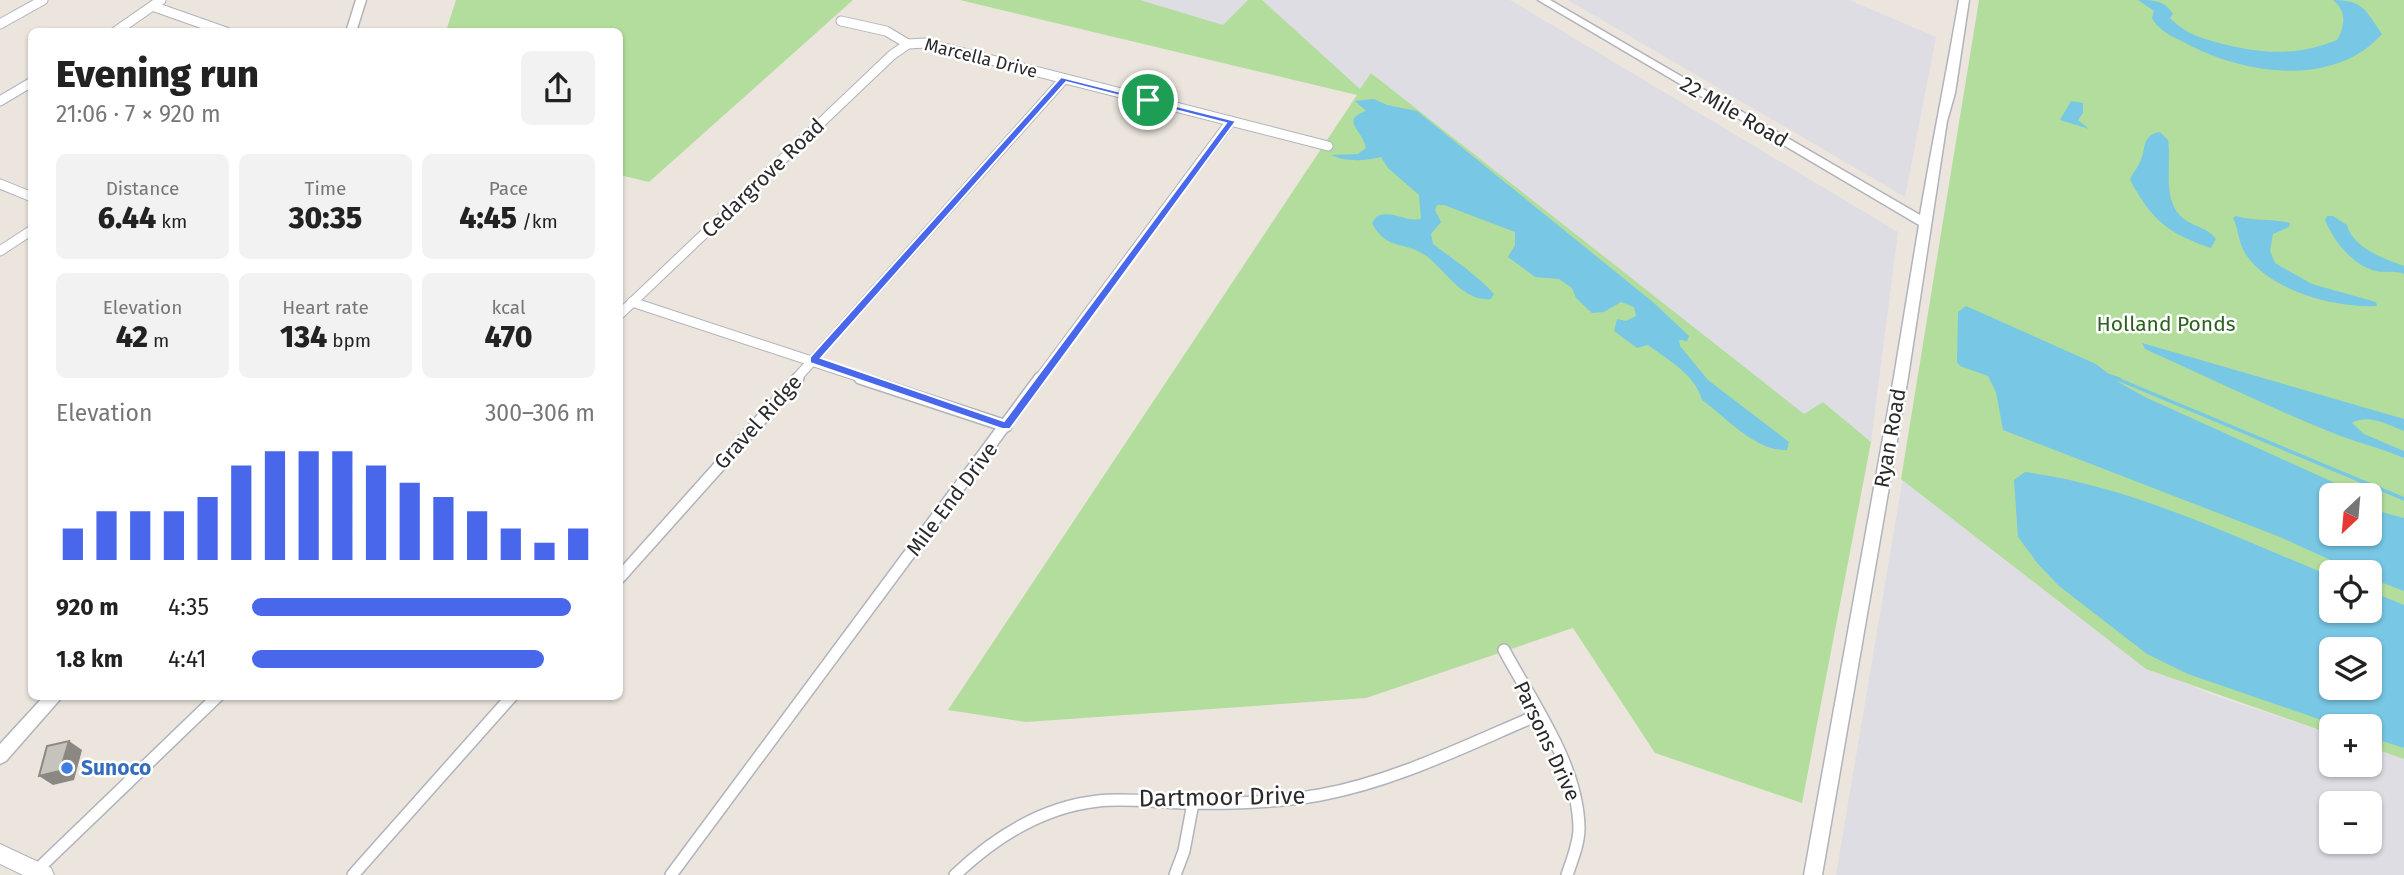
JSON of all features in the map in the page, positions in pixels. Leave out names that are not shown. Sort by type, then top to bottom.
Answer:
[{"type":"main road","points":[[0,854],[40,873]]},
{"type":"street","points":[[0,24],[43,0]]},
{"type":"street","points":[[352,28],[361,0]]},
{"type":"street","name":"22 Mile Road","points":[[1543,0],[1924,223]]},
{"type":"street","name":"Ryan Road","points":[[1813,875],[1964,0]]},
{"type":"street","points":[[121,28],[158,3],[217,28]]},
{"type":"street","name":"Marcella Drive","points":[[841,21],[890,32],[908,44],[925,43],[1328,146]]},
{"type":"street","name":"Cedargrove Road","points":[[623,311],[892,55],[908,44]]},
{"type":"street","name":"Gravel Ridge","points":[[623,574],[1064,79]]},
{"type":"street","points":[[0,101],[28,84]]},
{"type":"street","name":"Mile End Drive","points":[[671,875],[1231,121]]},
{"type":"street","points":[[0,184],[28,195]]},
{"type":"street","points":[[0,251],[28,233]]},
{"type":"street","points":[[632,302],[814,360],[1006,426]]},
{"type":"street","name":"Parsons Drive","points":[[1504,650],[1572,786],[1578,806],[1577,843],[1567,875]]},
{"type":"street","points":[[0,756],[51,700]]},
{"type":"street","points":[[40,873],[214,700]]},
{"type":"street","points":[[352,875],[508,700]]},
{"type":"street","name":"Dartmoor Drive","points":[[955,875],[1002,835],[1025,822],[1062,808],[1111,800],[1192,803],[1303,797],[1366,784],[1538,715]]},
{"type":"street","points":[[1175,875],[1184,851],[1192,803]]},
{"type":"shaded area","points":[[1140,0],[1510,0],[1898,232],[1871,442],[1823,402],[1804,415],[1357,94],[1108,35]]},
{"type":"shaded area","points":[[1568,0],[1849,0],[1936,37],[1905,197]]},
{"type":"shaded area","points":[[1903,477],[2168,676],[2213,695],[2319,730],[2319,777],[2382,777],[2382,751],[2404,758],[2404,875],[1836,875]]},
{"type":"green space","points":[[456,0],[853,0],[649,182],[623,176],[623,28],[447,28]]},
{"type":"green space","points":[[960,0],[1140,0],[1223,25],[1248,0],[1262,0],[1360,89],[1371,73],[1804,414],[1823,402],[1871,442],[1802,803],[1655,753],[1573,628],[1366,698],[1026,722],[948,710],[1357,95]]},
{"type":"green space","name":"Holland Ponds","points":[[1979,0],[2404,0],[2404,759],[2382,751],[2382,714],[2319,714],[2319,730],[2146,669],[1901,479]]},
{"type":"water","points":[[2138,0],[2162,3],[2173,14],[2170,18],[2195,35],[2252,50],[2294,51],[2337,40],[2342,30],[2343,14],[2333,0],[2351,2],[2363,8],[2382,34],[2363,51],[2340,62],[2316,69],[2265,69],[2214,56],[2175,38],[2160,28],[2152,18],[2154,11]]},
{"type":"water","points":[[1374,99],[1387,105],[1417,111],[1654,303],[1689,336],[1687,341],[1679,340],[1680,346],[1708,380],[1789,442],[1787,450],[1775,449],[1753,440],[1702,400],[1687,375],[1672,362],[1648,345],[1637,348],[1614,331],[1617,319],[1626,321],[1636,316],[1634,307],[1621,302],[1604,312],[1592,313],[1576,298],[1572,288],[1559,279],[1535,277],[1508,257],[1515,245],[1515,232],[1444,205],[1437,205],[1435,210],[1441,222],[1431,234],[1433,244],[1487,287],[1494,294],[1491,299],[1471,295],[1455,284],[1425,255],[1383,238],[1372,223],[1377,216],[1389,214],[1421,219],[1419,195],[1388,168],[1381,157],[1356,160],[1331,155],[1358,154],[1366,148],[1353,122],[1358,114],[1366,111],[1355,101]]},
{"type":"water","points":[[2071,101],[2083,103],[2083,113],[2078,120],[2089,129],[2060,120]]},
{"type":"water","points":[[2160,132],[2168,140],[2172,203],[2184,219],[2209,232],[2216,239],[2211,248],[2183,237],[2162,223],[2130,180],[2149,136]]},
{"type":"water","points":[[2236,216],[2290,223],[2289,227],[2273,234],[2270,251],[2275,263],[2312,284],[2376,302],[2377,306],[2323,300],[2304,295],[2270,278],[2245,253],[2233,218]]},
{"type":"water","points":[[2327,216],[2333,216],[2347,225],[2355,240],[2362,246],[2404,266],[2404,274],[2376,271],[2359,264],[2333,236],[2325,220]]},
{"type":"water","points":[[1966,306],[2096,364],[2120,383],[2145,397],[2335,483],[2319,483],[2319,546],[2382,546],[2382,512],[2404,518],[2404,591],[2382,583],[2382,560],[2331,560],[2280,537],[2003,430],[1996,392],[1988,376],[1960,366],[1957,362],[1958,312]]},
{"type":"water","points":[[2142,343],[2404,419],[2404,431],[2371,420],[2352,423],[2364,434],[2404,451],[2404,458],[2337,435],[2282,411],[2145,349]]},
{"type":"water","points":[[2025,472],[2104,489],[2181,514],[2319,571],[2319,623],[2382,623],[2382,596],[2404,605],[2404,748],[2382,741],[2382,714],[2319,714],[2319,719],[2188,674],[2147,654],[2059,586],[2018,537],[2014,480]]},
{"type":"building","points":[[69,741],[60,771],[39,776],[47,746]]},
{"type":"waterway","points":[[2109,375],[2120,379]]},
{"type":"waterway","points":[[2115,378],[2404,499]]},
{"type":"place","name":"Sunoco","points":[[67,768]]},
{"type":"route","points":[[1064,79],[1148,100],[1231,121],[1006,426],[814,360],[1064,79]]}]
